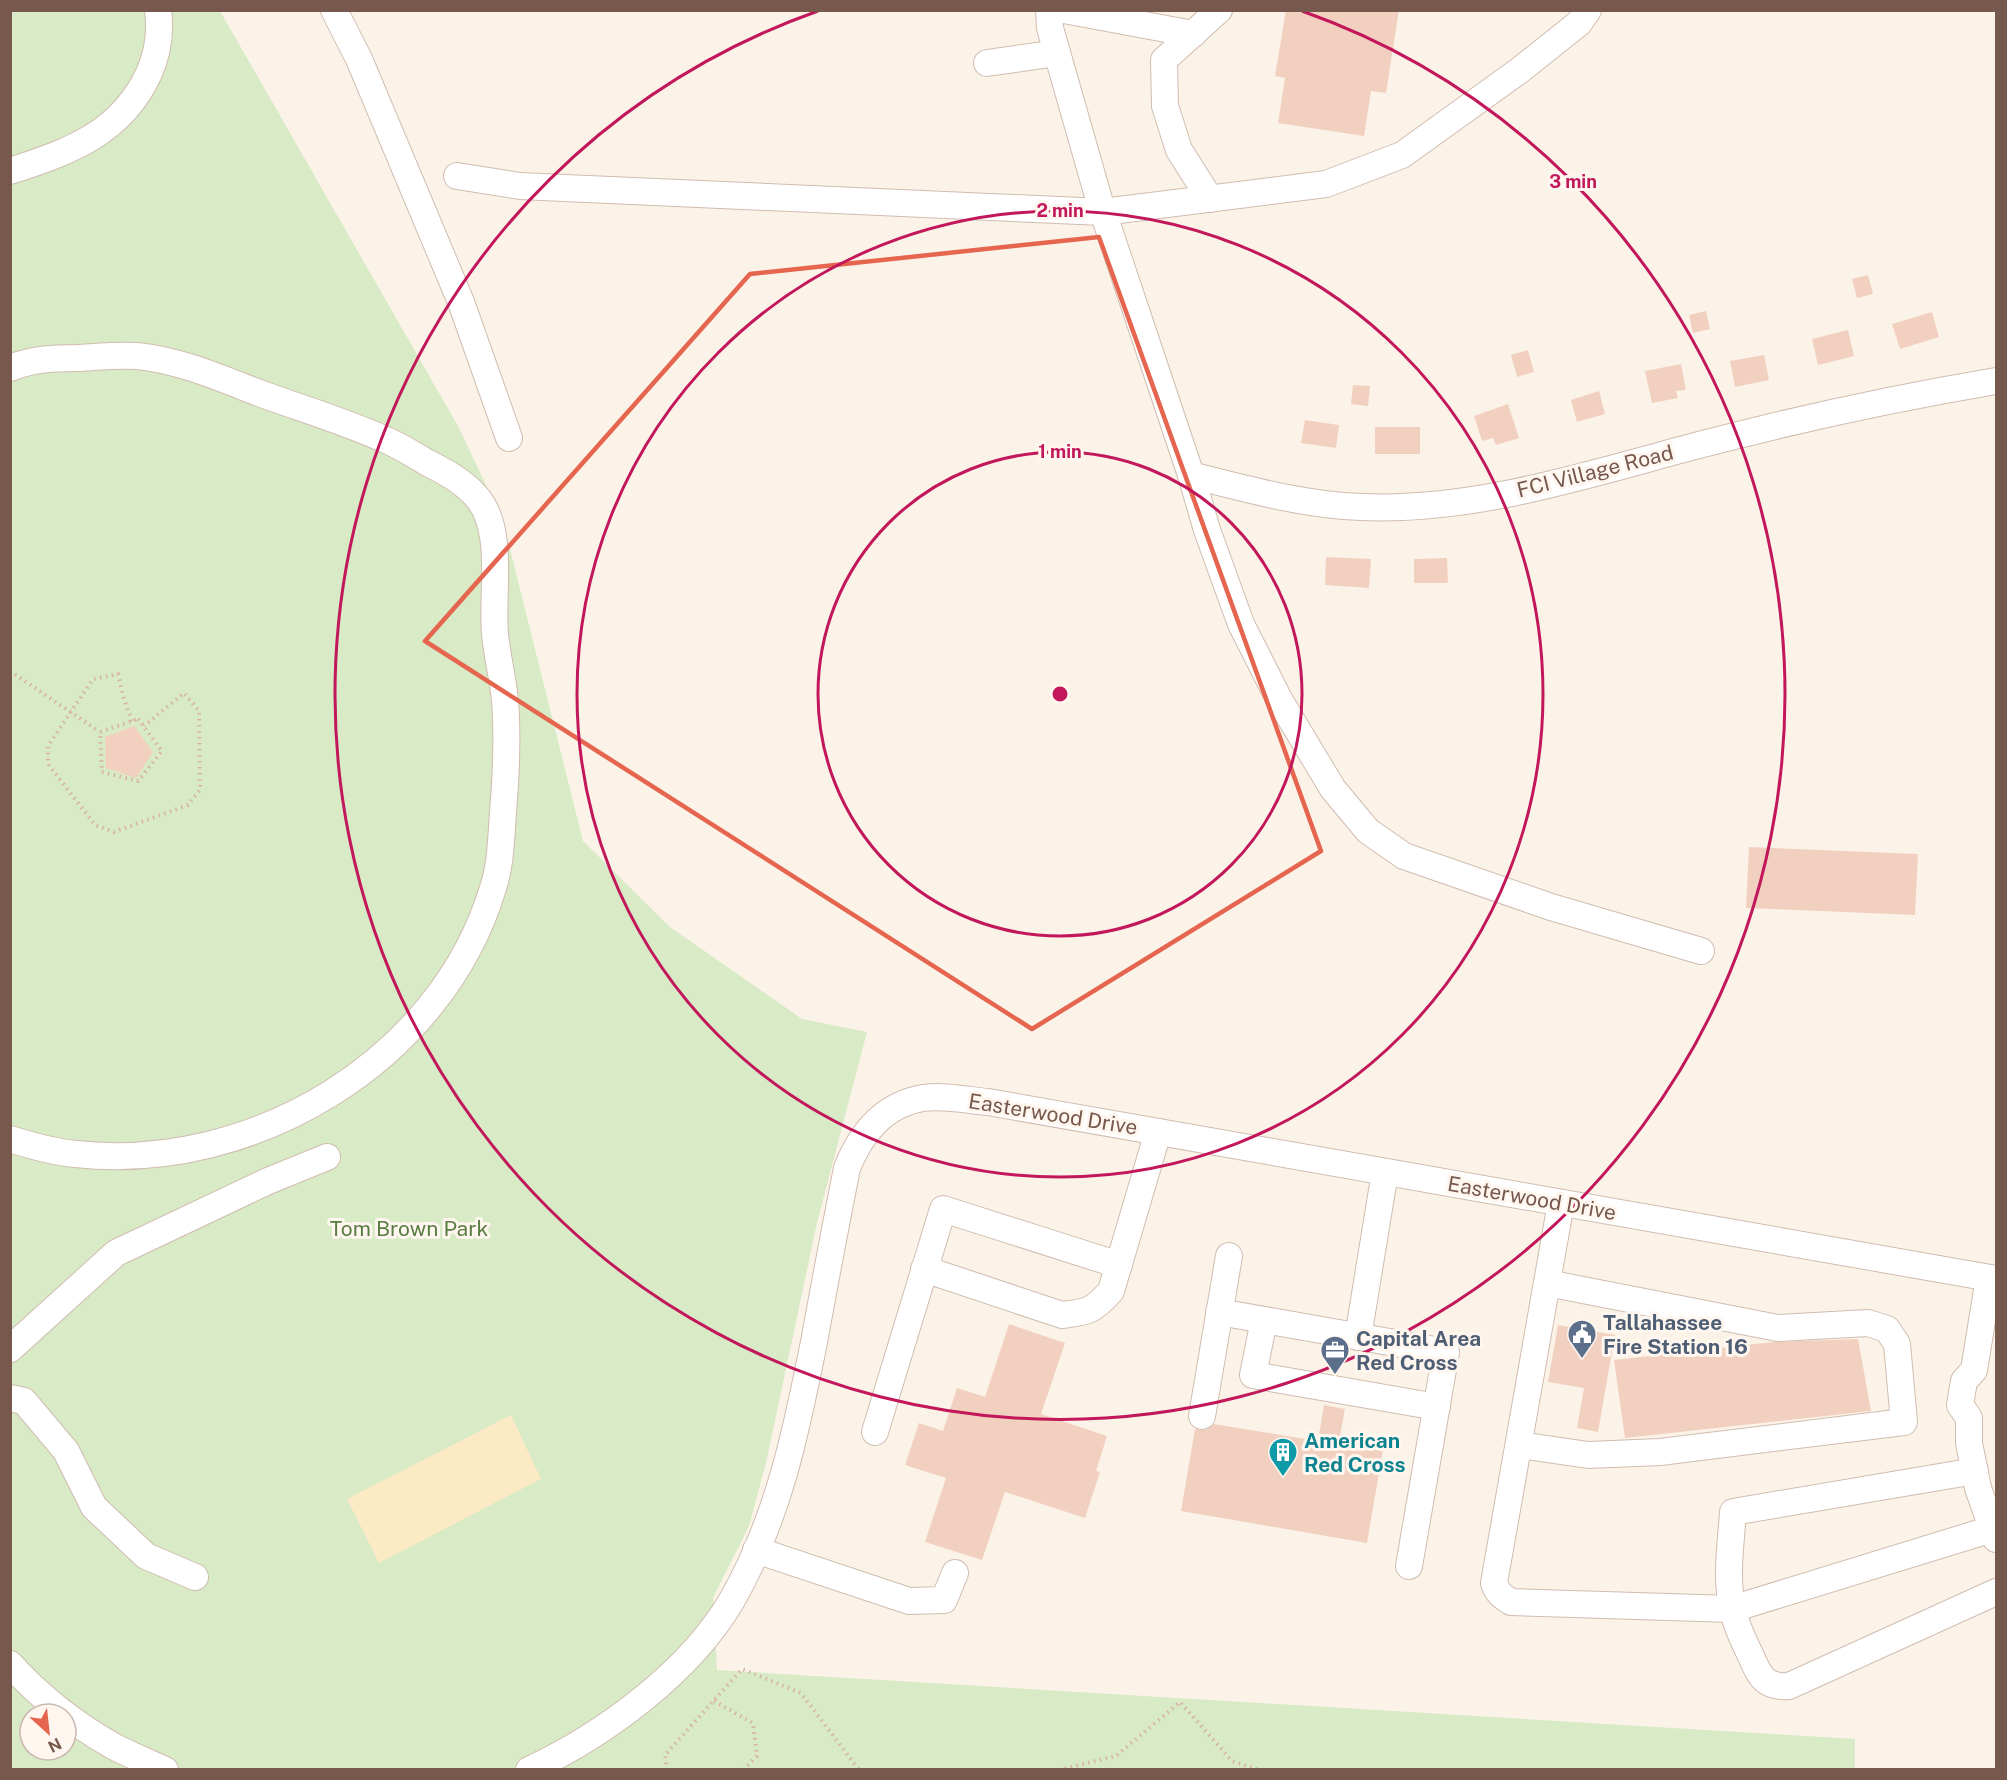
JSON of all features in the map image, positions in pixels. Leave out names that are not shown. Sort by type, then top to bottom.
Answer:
[{"type":"street","points":[[10,171],[42,161],[88,141],[110,126],[130,105],[140,93],[153,63],[158,44],[160,22],[158,10]]},
{"type":"street","points":[[334,10],[359,59],[461,302],[509,438]]},
{"type":"street","points":[[1049,10],[1050,28],[1103,213],[1191,475],[1207,530],[1241,624],[1280,701],[1327,779],[1368,831],[1404,856],[1551,907],[1701,951]]},
{"type":"street","points":[[1064,10],[1193,34]]},
{"type":"street","points":[[1210,199],[1179,150],[1165,106],[1164,60],[1219,10]]},
{"type":"street","points":[[458,176],[520,186],[1103,213],[1326,184],[1402,155],[1528,63],[1579,23],[1588,10]]},
{"type":"street","points":[[987,63],[1057,53]]},
{"type":"street","points":[[10,368],[49,358],[138,356],[188,366],[385,439],[456,478],[478,498],[489,520],[493,540],[494,628],[505,698],[507,755],[500,859],[482,921],[456,971],[430,1007],[401,1038],[366,1069],[322,1100],[295,1115],[201,1146],[167,1152],[118,1156],[65,1153],[10,1139]]},
{"type":"street","name":"FCI Village Road","points":[[1191,475],[1310,501],[1359,507],[1448,504],[1485,498],[1613,469],[1704,444],[1918,394],[1996,381]]},
{"type":"street","name":"Easterwood Drive","points":[[529,1770],[563,1754],[602,1729],[646,1695],[678,1666],[708,1633],[731,1601],[776,1504],[790,1456],[847,1168],[855,1147],[867,1129],[886,1113],[922,1098],[946,1097],[988,1102],[1993,1279]]},
{"type":"street","points":[[924,1269],[1062,1315],[1096,1308],[1111,1291],[1158,1132]]},
{"type":"street","points":[[10,1349],[116,1253],[268,1181],[327,1157]]},
{"type":"street","points":[[1358,1337],[1385,1172]]},
{"type":"street","points":[[1561,1203],[1494,1583],[1496,1591],[1511,1602],[1732,1609],[1993,1521],[1975,1471],[1969,1443],[1969,1418],[1978,1405],[1980,1382],[1974,1370],[1993,1279]]},
{"type":"street","points":[[874,1432],[943,1209],[1119,1265]]},
{"type":"street","points":[[1202,1416],[1229,1256]]},
{"type":"street","points":[[1518,1445],[1588,1455],[1660,1452],[1904,1422],[1897,1344],[1887,1329],[1868,1323],[1778,1328],[1547,1283]]},
{"type":"street","points":[[1220,1312],[1446,1352],[1409,1566]]},
{"type":"street","points":[[1264,1320],[1253,1375],[1437,1407]]},
{"type":"street","points":[[10,1398],[24,1401],[66,1451],[94,1507],[146,1556],[195,1577]]},
{"type":"street","points":[[1975,1471],[1733,1512],[1729,1573],[1732,1609],[1760,1675],[1769,1684],[1789,1686],[1996,1592]]},
{"type":"street","points":[[756,1550],[909,1601],[944,1600],[955,1574]]},
{"type":"street","points":[[10,1664],[51,1702],[82,1726],[114,1746],[165,1770]]},
{"type":"path","points":[[10,672],[100,732]]},
{"type":"path","points":[[132,721],[118,674],[93,679],[48,746],[48,764],[95,825],[114,832],[188,805],[200,790],[199,711],[184,693],[144,726]]},
{"type":"path","points":[[138,719],[162,751],[138,781],[102,772],[100,732],[138,719]]},
{"type":"path","points":[[667,1770],[665,1755],[742,1669],[801,1693],[859,1770]]},
{"type":"path","points":[[714,1701],[753,1723],[757,1756],[743,1770]]},
{"type":"path","points":[[1059,1770],[1116,1756],[1180,1702],[1232,1761],[1259,1770]]},
{"type":"highlighted area","points":[[1099,237],[1321,851],[1032,1029],[425,641],[750,274]]},
{"type":"green space","name":"Tom Brown Park","points":[[11,10],[220,11],[458,426],[503,521],[583,841],[670,927],[802,1019],[867,1032],[817,1223],[766,1463],[749,1526],[713,1598],[717,1670],[1855,1739],[1855,1770],[11,1770]]},
{"type":"sand","points":[[511,1415],[541,1479],[379,1563],[347,1499]]},
{"type":"building","points":[[1286,10],[1399,10],[1386,93],[1371,91],[1364,136],[1278,123],[1285,78],[1275,76]]},
{"type":"building","points":[[1868,275],[1873,294],[1857,298],[1852,279]]},
{"type":"building","points":[[1706,311],[1710,329],[1693,333],[1689,315]]},
{"type":"building","points":[[1932,312],[1939,337],[1900,349],[1892,324]]},
{"type":"building","points":[[1848,330],[1854,356],[1818,365],[1812,339]]},
{"type":"building","points":[[1528,350],[1534,372],[1517,377],[1511,355]]},
{"type":"building","points":[[1764,355],[1769,380],[1735,387],[1730,361]]},
{"type":"building","points":[[1681,364],[1686,390],[1676,391],[1678,398],[1652,403],[1645,371]]},
{"type":"building","points":[[1353,385],[1370,386],[1368,406],[1351,404]]},
{"type":"building","points":[[1599,391],[1605,414],[1577,422],[1571,400]]},
{"type":"building","points":[[1508,404],[1519,438],[1496,445],[1493,438],[1482,441],[1474,416]]},
{"type":"building","points":[[1305,420],[1339,425],[1336,448],[1301,443]]},
{"type":"building","points":[[1375,427],[1420,427],[1420,454],[1375,454]]},
{"type":"building","points":[[1326,557],[1371,559],[1369,588],[1325,585]]},
{"type":"building","points":[[1447,558],[1448,583],[1414,583],[1414,559]]},
{"type":"building","points":[[134,726],[153,752],[136,778],[106,768],[105,737]]},
{"type":"building","points":[[1749,847],[1918,854],[1915,915],[1746,908]]},
{"type":"building","points":[[1009,1324],[1065,1343],[1041,1414],[1107,1436],[1096,1471],[1100,1472],[1085,1518],[1005,1492],[982,1560],[925,1542],[946,1478],[905,1465],[919,1423],[943,1431],[957,1388],[985,1397]]},
{"type":"building","name":"Tallahassee Fire Station 16","points":[[1558,1325],[1615,1335],[1598,1432],[1577,1428],[1584,1388],[1548,1382]]},
{"type":"building","points":[[1858,1339],[1871,1411],[1625,1438],[1614,1360],[1773,1342]]},
{"type":"building","name":"American Red Cross","points":[[1324,1405],[1345,1409],[1340,1436],[1384,1444],[1367,1543],[1181,1511],[1195,1429],[1207,1430],[1214,1424],[1318,1441]]},
{"type":"place","name":"Tallahassee Fire Station 16","points":[[1582,1360]]},
{"type":"place","name":"Capital Area Red Cross","points":[[1335,1376]]},
{"type":"place","name":"American Red Cross","points":[[1283,1478]]}]
